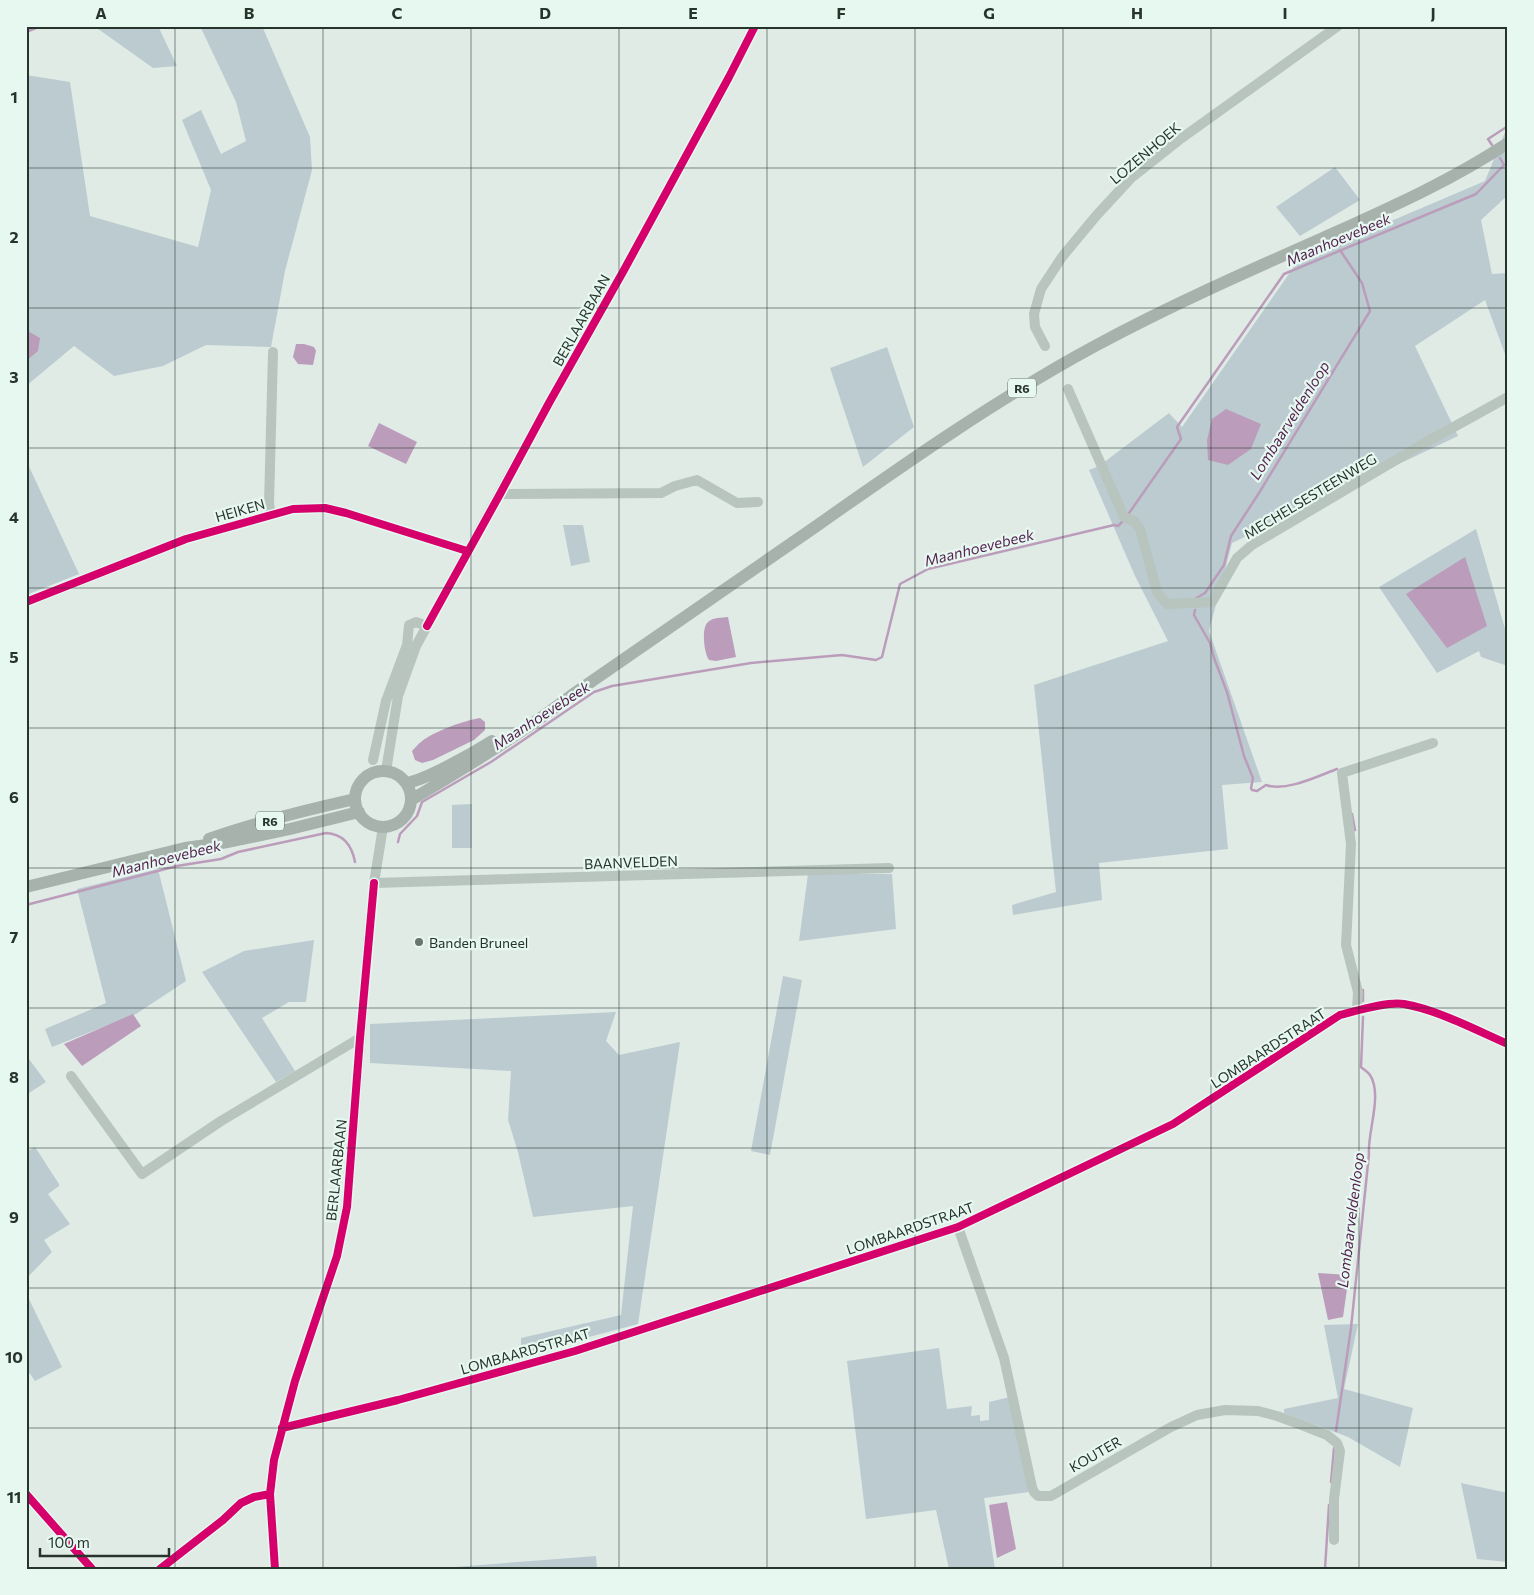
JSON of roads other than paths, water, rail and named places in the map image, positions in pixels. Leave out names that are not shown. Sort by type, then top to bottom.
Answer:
[{"type":"main road","name":"R6","points":[[411,800],[542,718],[572,695],[958,429],[1029,384],[1094,346],[1184,301],[1407,200],[1463,171],[1508,143]]},
{"type":"main road","name":"R6","points":[[406,782],[411,782],[434,772],[476,750],[539,712],[572,695]]},
{"type":"main road","points":[[386,771],[395,774],[406,782],[411,800],[409,810],[403,819],[394,825],[383,827],[369,823],[359,812],[356,799],[358,788],[366,777],[386,771]]},
{"type":"main road","name":"R6","points":[[185,848],[228,832],[356,799]]},
{"type":"main road","name":"R6","points":[[26,887],[185,848],[228,842],[359,812]]},
{"type":"street","name":"BERLAARBAAN","points":[[386,771],[398,696],[411,658],[467,551],[619,278],[755,26]]},
{"type":"street","name":"LOZENHOEK","points":[[1044,346],[1035,327],[1034,314],[1041,289],[1062,257],[1096,216],[1132,178],[1173,145],[1338,26]]},
{"type":"street","name":"HEIKEN","points":[[271,514],[273,352]]},
{"type":"street","name":"MECHELSESTEENWEG","points":[[1068,389],[1124,516],[1134,521],[1140,529],[1156,592],[1168,604],[1212,602],[1237,558],[1252,545],[1423,444],[1508,397]]},
{"type":"street","points":[[500,494],[661,493],[675,486],[697,480],[737,503],[758,502]]},
{"type":"street","name":"HEIKEN","points":[[26,602],[186,539],[293,509],[325,508],[346,513],[467,551]]},
{"type":"street","points":[[373,760],[386,701],[407,645],[409,625],[416,622],[427,626]]},
{"type":"street","points":[[1357,1010],[1358,992],[1346,945],[1351,844],[1342,774],[1433,744]]},
{"type":"street","name":"BERLAARBAAN","points":[[275,1569],[270,1494],[274,1460],[295,1382],[337,1256],[347,1207],[374,883],[383,827]]},
{"type":"street","name":"BAANVELDEN","points":[[374,883],[889,868]]},
{"type":"street","name":"LOMBAARDSTRAAT","points":[[282,1428],[398,1400],[575,1351],[958,1227],[1173,1124],[1340,1015],[1369,1007],[1402,1004],[1442,1015],[1508,1044]]},
{"type":"street","points":[[71,1076],[142,1174],[221,1121],[360,1038]]},
{"type":"street","name":"KOUTER","points":[[958,1227],[1004,1358],[1032,1487],[1038,1496],[1051,1496],[1171,1427],[1197,1415],[1225,1410],[1258,1411],[1278,1416],[1327,1435],[1337,1443],[1340,1452],[1334,1499],[1334,1540]]},
{"type":"street","points":[[26,1494],[92,1569]]},
{"type":"street","points":[[160,1569],[223,1520],[241,1503],[254,1497],[270,1494]]},
{"type":"waterway","points":[[26,32],[41,26]]},
{"type":"waterway","name":"Maanhoevebeek","points":[[1492,145],[1488,139],[1508,126]]},
{"type":"waterway","name":"Maanhoevebeek","points":[[1127,516],[1181,439],[1177,427],[1284,274],[1476,194],[1504,165],[1500,158]]},
{"type":"waterway","name":"Lombaarveldenloop","points":[[1195,599],[1205,593],[1224,565],[1231,536],[1370,311],[1362,283],[1340,250]]},
{"type":"waterway","name":"Maanhoevebeek","points":[[398,842],[400,834],[417,816],[422,802],[491,762],[594,692],[612,686],[751,663],[842,655],[876,660],[882,657],[900,584],[928,569],[1114,525],[1118,526],[1124,520]]},
{"type":"waterway","name":"Lombaarveldenloop","points":[[1195,610],[1194,615],[1210,643],[1227,692],[1244,756],[1253,778],[1252,790],[1257,791],[1266,785],[1274,787],[1292,785],[1337,769]]},
{"type":"waterway","name":"Lombaarveldenloop","points":[[1352,814],[1355,830]]},
{"type":"waterway","name":"Maanhoevebeek","points":[[26,905],[177,866],[221,859],[238,852],[326,833],[342,838],[352,851],[355,862]]},
{"type":"waterway","name":"Lombaarveldenloop","points":[[1363,990],[1363,1001]]},
{"type":"waterway","name":"Lombaarveldenloop","points":[[1336,1431],[1351,1328],[1369,1145],[1375,1103],[1374,1083],[1370,1075],[1361,1067],[1363,1017]]},
{"type":"waterway","name":"Lombaarveldenloop","points":[[1331,1482],[1334,1448]]},
{"type":"waterway","name":"Lombaarveldenloop","points":[[1325,1569],[1329,1505]]},
{"type":"place","name":"Banden Bruneel","points":[[419,942]]}]
